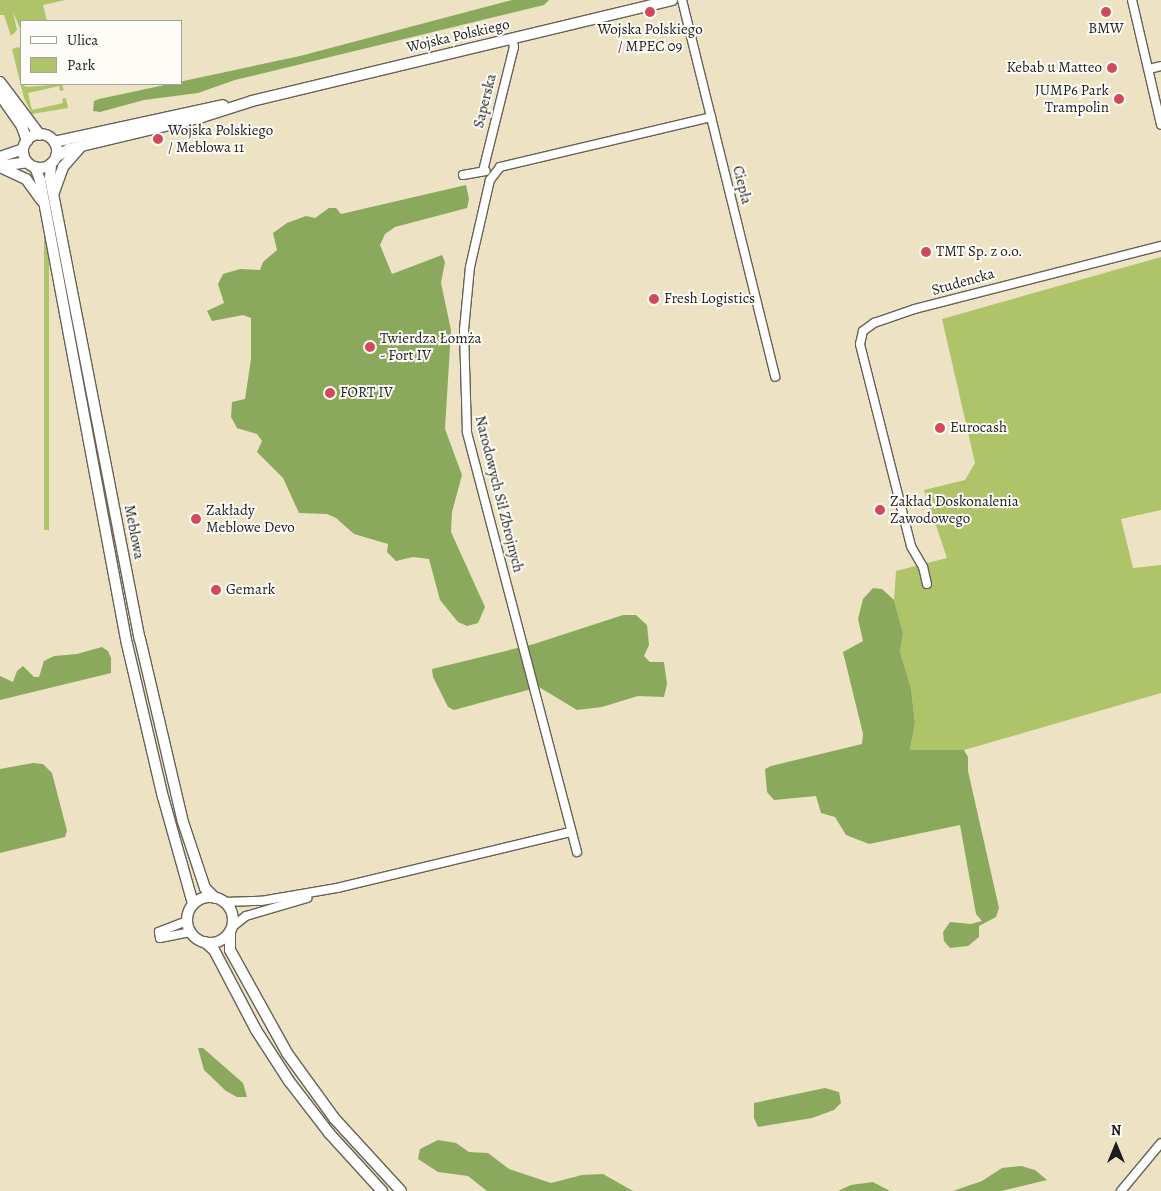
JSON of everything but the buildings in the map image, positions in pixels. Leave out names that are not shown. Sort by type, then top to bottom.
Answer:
[{"type":"main road","name":"Wojska Polskiego","points":[[54,142],[252,101],[672,0]]},
{"type":"main road","points":[[0,82],[40,135],[54,142]]},
{"type":"main road","name":"Meblowa","points":[[0,95],[22,127],[31,164],[40,180],[124,630],[163,797],[193,904]]},
{"type":"main road","name":"Wojska Polskiego","points":[[31,164],[53,160],[81,146],[202,117],[252,101]]},
{"type":"main road","points":[[0,157],[25,145],[40,135]]},
{"type":"main road","name":"Meblowa","points":[[54,142],[54,193],[145,662],[183,822],[204,888],[220,900]]},
{"type":"main road","points":[[54,193],[63,167],[81,146]]},
{"type":"main road","points":[[0,166],[31,164]]},
{"type":"main road","points":[[0,166],[26,179],[43,201]]},
{"type":"main road","points":[[382,1191],[329,1132],[289,1080],[256,1030],[214,950],[191,932],[187,921],[193,904],[201,899],[220,900],[233,917],[230,930],[230,950],[286,1053],[334,1118],[401,1191]]},
{"type":"main road","points":[[205,942],[219,941],[230,930]]},
{"type":"street","name":"Ciepła","points":[[682,0],[775,377]]},
{"type":"street","points":[[1132,0],[1161,124]]},
{"type":"street","name":"Saperska","points":[[483,171],[514,47],[512,38]]},
{"type":"street","points":[[1148,69],[1161,66]]},
{"type":"street","points":[[463,176],[483,171],[495,171],[506,165],[711,117]]},
{"type":"street","name":"Narodowych Sił Zbrojnych","points":[[495,171],[490,180],[467,284],[464,415],[471,452],[577,852]]},
{"type":"street","name":"Studencka","points":[[927,584],[906,527],[860,344],[863,331],[874,324],[915,309],[1161,246]]},
{"type":"street","points":[[220,900],[261,902],[337,888],[571,832]]},
{"type":"street","points":[[230,930],[246,916],[337,888]]},
{"type":"street","points":[[187,921],[160,935],[191,932]]},
{"type":"street","points":[[1121,1191],[1161,1142]]},
{"type":"green space","points":[[0,0],[65,0],[43,5],[47,20],[20,20],[20,29],[13,12],[17,30],[11,36],[4,15],[0,15]]},
{"type":"green space","points":[[512,0],[549,0],[544,5],[235,80],[198,93],[144,100],[100,112],[93,111],[94,101],[99,99],[164,85],[182,85],[182,81],[300,56]]},
{"type":"green space","points":[[20,48],[20,82],[12,49]]},
{"type":"green space","points":[[21,85],[27,87],[62,85],[64,90],[60,91],[59,86],[28,93],[32,110],[63,103],[62,99],[66,98],[68,108],[32,114],[24,98]]},
{"type":"green space","points":[[44,182],[49,182],[49,530],[44,530]]},
{"type":"green space","points":[[466,185],[469,199],[467,208],[395,227],[385,234],[380,245],[392,274],[442,255],[445,262],[441,283],[451,330],[445,429],[462,475],[452,512],[451,532],[485,607],[478,623],[467,626],[458,622],[440,600],[429,559],[413,557],[396,561],[387,552],[388,544],[354,534],[336,518],[327,514],[299,513],[283,478],[257,452],[262,441],[257,434],[237,428],[231,417],[232,402],[245,399],[251,359],[251,318],[243,315],[212,321],[207,311],[224,303],[218,284],[223,274],[240,269],[260,270],[263,262],[277,250],[273,233],[287,223],[306,216],[315,218],[329,208],[336,208],[341,214]]},
{"type":"green space","points":[[1161,257],[1161,510],[1121,519],[1133,568],[1161,565],[1161,693],[964,750],[910,750],[915,723],[911,688],[900,652],[903,633],[894,600],[896,571],[947,558],[924,490],[965,480],[975,463],[942,319]]},
{"type":"green space","points":[[873,588],[882,589],[894,600],[903,633],[900,652],[911,688],[915,723],[910,750],[964,750],[968,757],[968,771],[999,908],[996,917],[979,926],[979,937],[968,946],[950,948],[944,941],[943,932],[950,922],[971,924],[982,921],[976,914],[960,825],[869,844],[846,835],[835,817],[821,813],[816,796],[774,800],[767,792],[765,769],[862,744],[863,734],[843,652],[863,641],[858,619],[863,599]]},
{"type":"green space","points":[[623,615],[636,615],[647,625],[649,645],[644,656],[650,662],[664,662],[667,684],[664,697],[638,696],[602,707],[577,710],[539,687],[454,710],[448,707],[433,677],[432,669],[534,644]]},
{"type":"green space","points":[[102,647],[108,651],[111,658],[111,673],[0,700],[0,676],[13,682],[17,671],[23,666],[34,677],[39,677],[44,661],[54,656],[77,654]]},
{"type":"green space","points":[[33,763],[43,764],[52,773],[67,831],[65,837],[0,853],[0,769]]},
{"type":"green space","points":[[198,1048],[203,1048],[243,1083],[247,1097],[237,1097],[226,1091],[204,1070]]},
{"type":"green space","points":[[825,1088],[839,1092],[841,1103],[834,1110],[812,1118],[758,1127],[754,1118],[754,1103]]},
{"type":"green space","points":[[438,1140],[456,1143],[469,1152],[488,1153],[509,1169],[551,1183],[582,1175],[603,1174],[633,1191],[487,1191],[468,1176],[438,1172],[418,1159],[420,1149]]},
{"type":"green space","points":[[1021,1166],[1035,1170],[1047,1180],[1001,1191],[953,1191],[982,1181],[1002,1168]]},
{"type":"green space","points":[[873,1182],[890,1191],[838,1191],[851,1185]]},
{"type":"place","name":"Wojska Polskiego / MPEC 09","points":[[650,12]]},
{"type":"place","name":"BMW","points":[[1106,12]]},
{"type":"place","name":"Kebab u Matteo","points":[[1112,68]]},
{"type":"place","name":"JUMP6 Park Trampolin","points":[[1119,99]]},
{"type":"place","name":"Wojska Polskiego / Meblowa 11","points":[[158,139]]},
{"type":"place","name":"TMT Sp. z o.o.","points":[[926,252]]},
{"type":"place","name":"Fresh Logistics","points":[[654,299]]},
{"type":"place","name":"Twierdza Łomża - Fort IV","points":[[370,347]]},
{"type":"place","name":"FORT IV","points":[[330,393]]},
{"type":"place","name":"Eurocash","points":[[940,428]]},
{"type":"place","name":"Zakład Doskonalenia Zawodowego","points":[[880,510]]},
{"type":"place","name":"Zakłady Meblowe Devo","points":[[196,519]]},
{"type":"place","name":"Gemark","points":[[216,590]]}]
